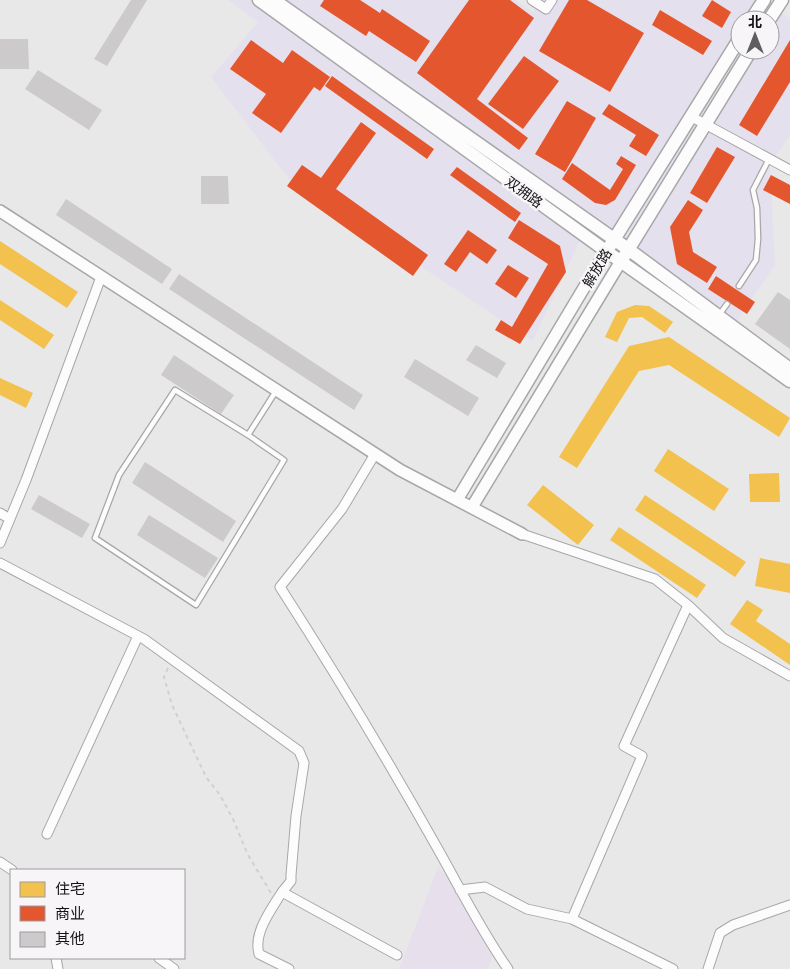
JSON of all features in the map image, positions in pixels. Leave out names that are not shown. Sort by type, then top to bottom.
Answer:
[{"type":"main road","name":"双拥路","points":[[259,0],[606,251],[790,381]]},
{"type":"main road","name":"双拥路","points":[[274,0],[628,249],[790,369]]},
{"type":"main road","name":"解放路","points":[[606,251],[692,118],[730,55]]},
{"type":"main road","name":"解放路","points":[[620,261],[745,60]]},
{"type":"street","points":[[532,0],[546,9],[552,0]]},
{"type":"street","points":[[692,118],[790,170]]},
{"type":"street","points":[[0,210],[400,470],[522,534],[655,579],[688,605],[722,638],[790,676]]},
{"type":"street","name":"解放路","points":[[457,500],[606,251]]},
{"type":"street","name":"解放路","points":[[472,507],[620,261]]},
{"type":"street","points":[[0,543],[101,276]]},
{"type":"street","points":[[375,454],[342,509],[280,587],[332,669],[460,890],[485,937],[508,969]]},
{"type":"street","points":[[0,512],[10,519]]},
{"type":"street","points":[[0,563],[138,636],[299,751],[304,763],[296,816],[291,881],[276,901],[257,938],[260,954],[289,969]]},
{"type":"street","points":[[572,919],[642,756],[624,746],[688,605]]},
{"type":"street","points":[[47,834],[138,636]]},
{"type":"street","points":[[0,862],[10,869]]},
{"type":"street","points":[[460,890],[485,888],[527,909],[572,919],[673,969]]},
{"type":"street","points":[[282,892],[397,955]]},
{"type":"street","points":[[708,969],[720,933],[733,925],[790,906]]},
{"type":"street","points":[[160,959],[174,969]]},
{"type":"lane","points":[[739,286],[756,260],[758,239],[757,208],[753,190],[769,159]]},
{"type":"lane","points":[[718,316],[727,304]]},
{"type":"lane","points":[[175,390],[248,435],[284,460],[196,605],[95,538],[119,475],[175,390]]},
{"type":"lane","points":[[248,435],[276,390]]},
{"type":"path","points":[[172,659],[164,677],[172,705],[206,777],[220,795],[233,819],[248,855],[276,901]]},
{"type":"shaded area","points":[[228,0],[516,0],[533,12],[543,0],[758,0],[776,10],[730,10],[730,60],[780,60],[780,12],[790,18],[790,135],[770,165],[775,265],[736,322],[590,219],[533,341],[288,178],[211,77],[258,22]]},
{"type":"shaded area","points":[[438,867],[450,879],[492,957],[488,969],[399,969]]},
{"type":"building: 住宅","points":[[0,241],[78,292],[67,308],[0,264]]},
{"type":"building: 住宅","points":[[0,300],[54,335],[44,349],[0,320]]},
{"type":"building: 住宅","points":[[635,305],[649,306],[673,322],[665,333],[642,317],[629,318],[617,342],[605,337],[617,312]]},
{"type":"building: 住宅","points":[[669,337],[790,418],[779,437],[669,365],[639,371],[577,468],[559,457],[629,346]]},
{"type":"building: 住宅","points":[[0,378],[33,393],[26,408],[0,395]]},
{"type":"building: 住宅","points":[[668,449],[729,489],[714,511],[654,471]]},
{"type":"building: 住宅","points":[[779,473],[780,502],[750,502],[749,474]]},
{"type":"building: 住宅","points":[[543,485],[594,525],[578,545],[527,505]]},
{"type":"building: 住宅","points":[[645,495],[746,562],[735,577],[635,510]]},
{"type":"building: 住宅","points":[[619,527],[706,585],[697,598],[610,540]]},
{"type":"building: 住宅","points":[[760,558],[790,564],[790,593],[755,586]]},
{"type":"building: 住宅","points":[[747,600],[763,610],[756,621],[790,644],[790,665],[730,624]]},
{"type":"building: 商业","points":[[324,0],[360,0],[380,13],[382,9],[430,41],[416,62],[369,31],[366,36],[320,6]]},
{"type":"building: 商业","points":[[469,0],[510,0],[534,18],[477,99],[528,138],[519,150],[417,73]]},
{"type":"building: 商业","points":[[569,0],[587,0],[644,33],[610,92],[539,51]]},
{"type":"building: 商业","points":[[712,0],[730,11],[722,28],[702,16]]},
{"type":"building: 商业","points":[[660,10],[712,41],[703,55],[652,25]]},
{"type":"building: 商业","points":[[251,40],[283,63],[292,50],[330,77],[320,91],[314,87],[281,133],[252,113],[266,94],[230,69]]},
{"type":"building: 商业","points":[[790,40],[790,82],[757,136],[739,125],[778,60],[780,60]]},
{"type":"building: 商业","points":[[524,56],[559,81],[523,129],[488,104]]},
{"type":"building: 商业","points":[[332,76],[434,149],[427,159],[325,86]]},
{"type":"building: 商业","points":[[567,101],[596,118],[565,172],[535,154]]},
{"type":"building: 商业","points":[[609,104],[659,135],[646,156],[629,146],[636,135],[602,114]]},
{"type":"building: 商业","points":[[361,122],[376,133],[336,189],[428,255],[413,276],[287,186],[302,165],[321,178]]},
{"type":"building: 商业","points":[[717,147],[735,157],[707,203],[690,193]]},
{"type":"building: 商业","points":[[621,156],[636,165],[615,200],[606,205],[595,203],[562,179],[572,163],[610,190],[623,169],[616,164]]},
{"type":"building: 商业","points":[[457,167],[521,213],[515,222],[450,175]]},
{"type":"building: 商业","points":[[771,175],[790,185],[790,204],[763,190]]},
{"type":"building: 商业","points":[[688,200],[703,210],[689,232],[693,252],[717,267],[707,283],[677,264],[670,227]]},
{"type":"building: 商业","points":[[519,220],[560,246],[566,272],[520,344],[495,330],[501,320],[512,327],[548,264],[508,238]]},
{"type":"building: 商业","points":[[468,230],[497,250],[487,264],[470,252],[456,272],[444,264]]},
{"type":"building: 商业","points":[[508,265],[529,278],[516,298],[495,284]]},
{"type":"building: 商业","points":[[716,276],[755,302],[747,314],[708,289]]},
{"type":"building: 其他","points":[[131,0],[147,0],[107,66],[94,59]]},
{"type":"building: 其他","points":[[0,39],[28,39],[29,69],[0,69]]},
{"type":"building: 其他","points":[[38,70],[102,110],[89,130],[25,89]]},
{"type":"building: 其他","points":[[201,176],[228,176],[229,204],[201,204]]},
{"type":"building: 其他","points":[[66,199],[172,269],[162,284],[56,215]]},
{"type":"building: 其他","points":[[179,274],[363,395],[354,410],[169,289]]},
{"type":"building: 其他","points":[[778,292],[790,300],[790,349],[755,324]]},
{"type":"building: 其他","points":[[476,345],[506,363],[497,378],[466,360]]},
{"type":"building: 其他","points":[[174,355],[234,395],[221,414],[161,375]]},
{"type":"building: 其他","points":[[415,359],[479,398],[468,416],[404,377]]},
{"type":"building: 其他","points":[[145,462],[236,521],[223,542],[132,483]]},
{"type":"building: 其他","points":[[39,495],[90,524],[82,538],[31,509]]},
{"type":"building: 其他","points":[[149,515],[218,558],[205,578],[137,535]]}]
